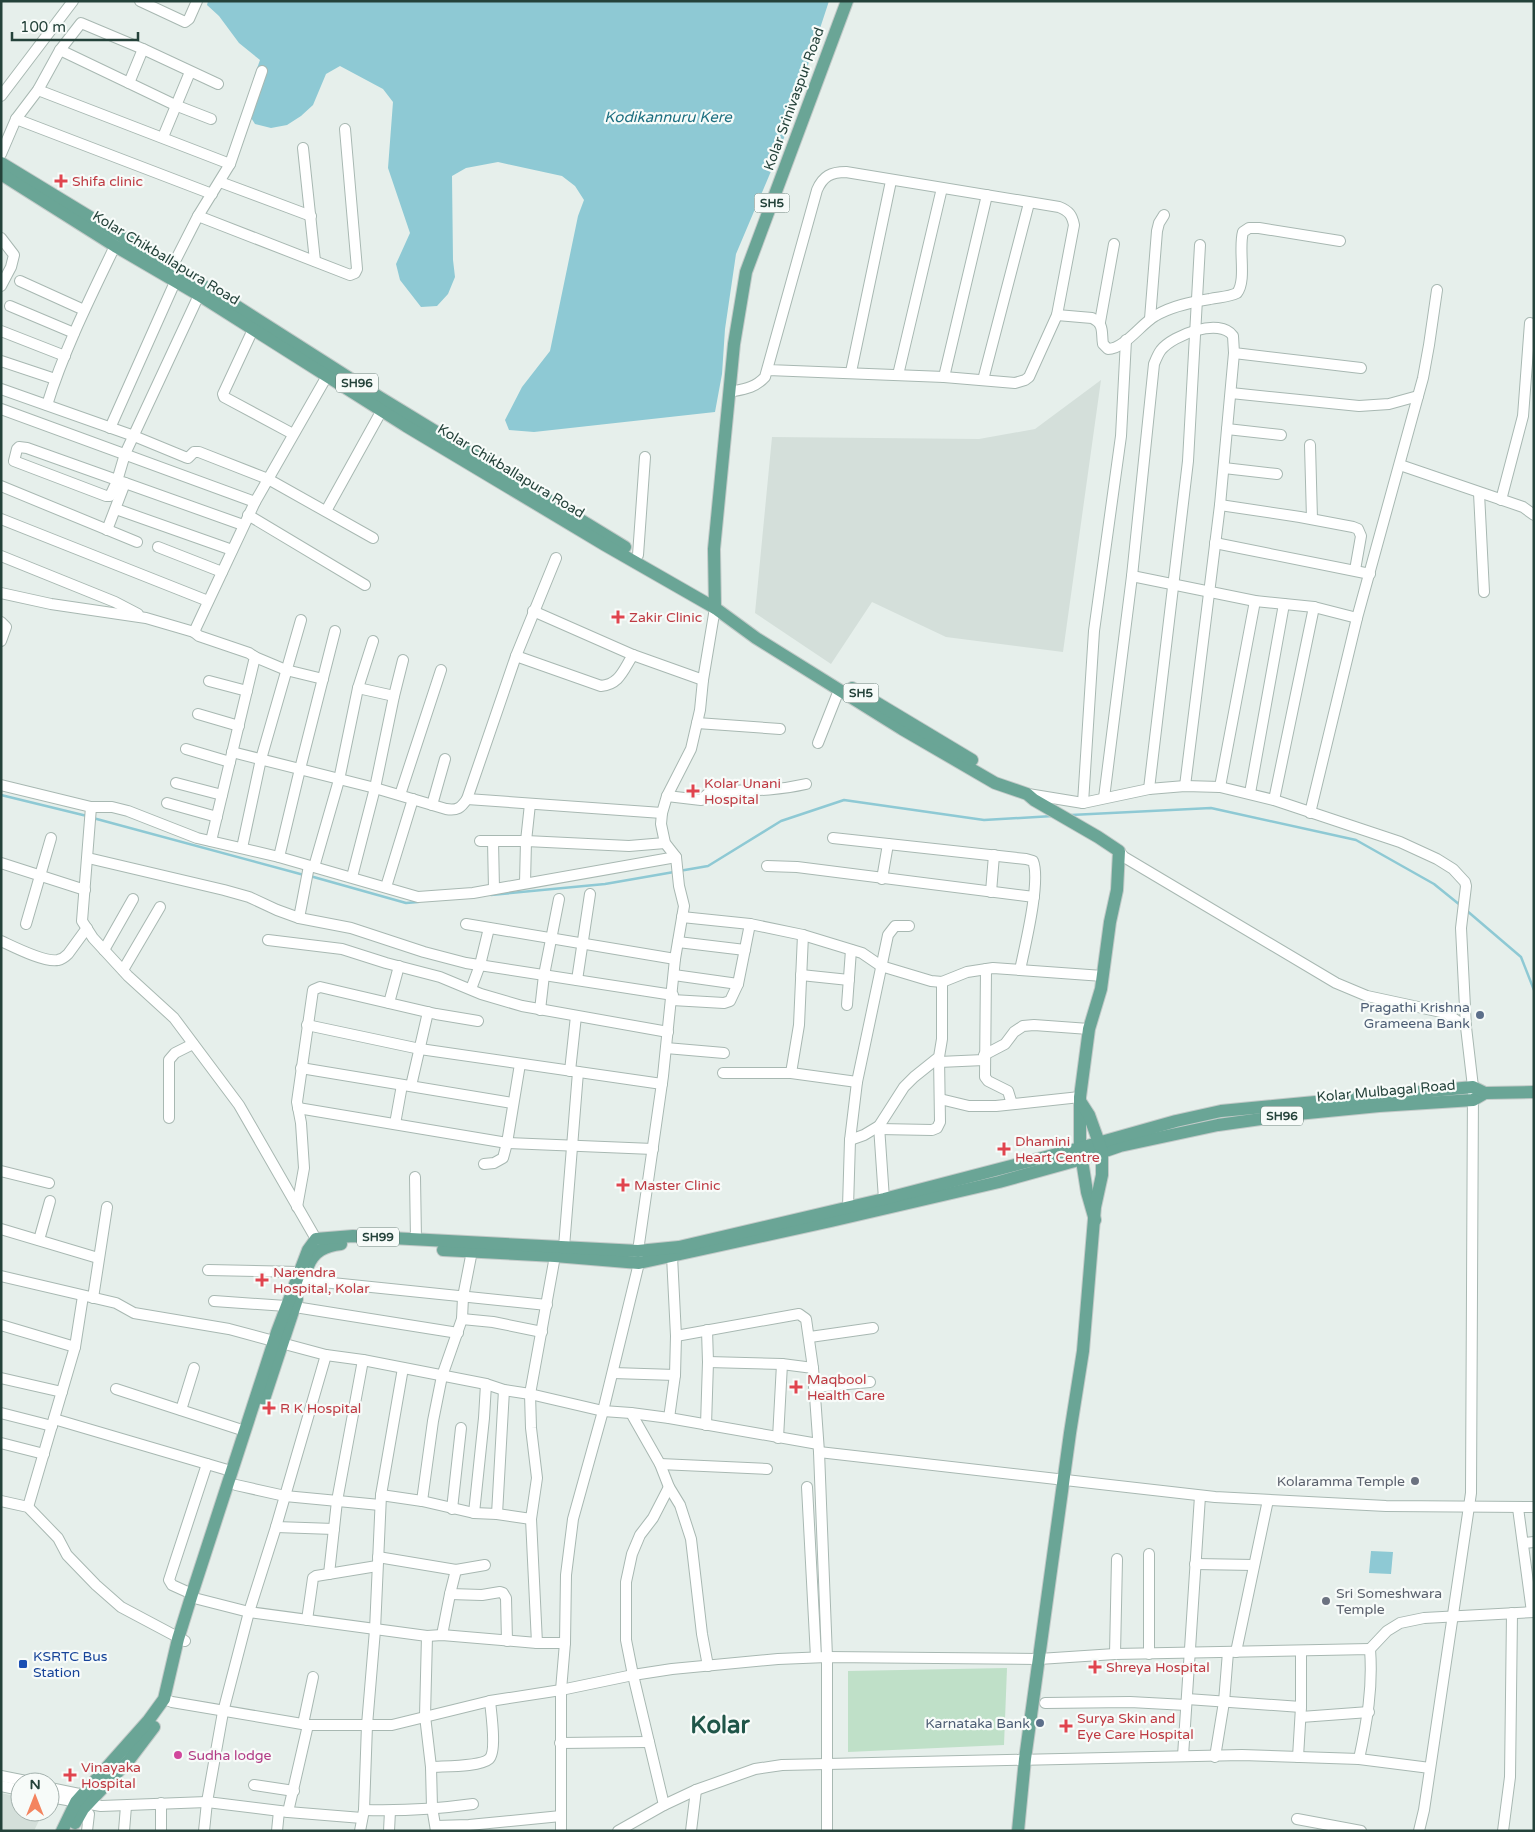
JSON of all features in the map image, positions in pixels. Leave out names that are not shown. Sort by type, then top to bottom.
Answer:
[{"type":"main road","name":"Kolar Srinivaspur Road","points":[[715,603],[714,549],[734,344],[746,272],[847,1]]},
{"type":"main road","name":"Kolar Chikballapura Road","points":[[1,163],[199,295],[255,324],[327,376],[382,410],[605,545],[715,603]]},
{"type":"main road","name":"Kolar Chikballapura Road","points":[[1,174],[115,246],[171,275],[379,397],[715,603],[756,638],[839,690],[994,783],[1008,787]]},
{"type":"main road","name":"SH5","points":[[715,603],[1000,778],[1008,787],[1030,797],[1119,851]]},
{"type":"main road","points":[[1095,1220],[1081,1154],[1080,1099],[1089,1029],[1103,976],[1110,922],[1117,890],[1119,851]]},
{"type":"main road","name":"Kolar Mulbagal Road","points":[[1100,1147],[1176,1120],[1221,1111],[1485,1093],[1534,1092]]},
{"type":"main road","points":[[1080,1099],[1089,1115],[1100,1147],[1102,1175]]},
{"type":"main road","points":[[1018,1831],[1025,1759],[1083,1351],[1095,1207],[1104,1166],[1117,1142],[1089,1115]]},
{"type":"main road","name":"SH96","points":[[1081,1154],[1100,1147]]},
{"type":"main road","name":"SH99","points":[[195,1597],[236,1485],[308,1250],[316,1239],[353,1236],[638,1257],[672,1256],[990,1184],[1057,1165],[1081,1154]]},
{"type":"main road","name":"SH99","points":[[638,1257],[1081,1154]]},
{"type":"main road","points":[[1057,1165],[1073,1166],[1085,1179]]},
{"type":"main road","name":"SH99","points":[[301,1276],[312,1257],[328,1246],[347,1244],[472,1251],[560,1251]]},
{"type":"main road","name":"SH99","points":[[62,1831],[87,1802],[148,1721],[168,1700],[181,1640],[231,1472],[279,1342]]},
{"type":"main road","name":"SH99","points":[[71,1831],[87,1802]]},
{"type":"street","points":[[1,96],[73,1]]},
{"type":"street","points":[[140,1],[185,22],[189,19],[197,1]]},
{"type":"street","points":[[1,154],[16,119],[38,90],[60,50],[81,23],[218,84]]},
{"type":"street","points":[[129,83],[143,49]]},
{"type":"street","points":[[60,50],[175,105],[210,119]]},
{"type":"street","points":[[110,428],[171,275],[198,216],[230,164],[262,70]]},
{"type":"street","points":[[163,138],[190,72]]},
{"type":"street","points":[[38,90],[230,164]]},
{"type":"street","points":[[16,119],[212,194]]},
{"type":"street","points":[[198,216],[350,275],[355,273],[357,269],[346,128]]},
{"type":"street","points":[[303,148],[315,261]]},
{"type":"street","points":[[730,392],[749,388],[758,384],[765,377],[817,190],[821,181],[828,175],[836,172],[846,172],[891,181],[1059,207],[1070,213],[1073,218],[1074,225],[1057,315],[1029,377],[1025,380],[1015,383],[852,372],[768,370]]},
{"type":"street","points":[[852,372],[891,181]]},
{"type":"street","points":[[220,182],[311,216]]},
{"type":"street","points":[[898,375],[942,188]]},
{"type":"street","points":[[944,377],[987,195]]},
{"type":"street","points":[[983,380],[1029,203]]},
{"type":"street","points":[[1150,319],[1158,230],[1159,223],[1164,215]]},
{"type":"street","points":[[1114,244],[1100,322],[1103,344],[1108,349],[1126,344],[1150,319],[1160,313],[1234,294],[1239,290],[1241,284],[1241,240],[1243,232],[1249,228],[1340,241]]},
{"type":"street","points":[[1,238],[14,255],[11,267],[1,286]]},
{"type":"street","points":[[1149,789],[1188,461],[1200,245]]},
{"type":"street","points":[[47,405],[55,379],[74,333],[115,246]]},
{"type":"street","points":[[20,281],[84,310]]},
{"type":"street","points":[[1310,813],[1357,618],[1418,396],[1429,345],[1437,290]]},
{"type":"street","points":[[107,530],[116,509],[125,454],[199,295]]},
{"type":"street","points":[[10,306],[74,333]]},
{"type":"street","points":[[1057,315],[1092,318],[1100,322]]},
{"type":"street","points":[[1501,500],[1522,416],[1530,322]]},
{"type":"street","points":[[255,324],[223,394],[224,398],[293,434]]},
{"type":"street","points":[[1104,798],[1132,576],[1154,364],[1157,356],[1174,339],[1196,328],[1214,327],[1227,330],[1233,336],[1234,353],[1220,505],[1184,786]]},
{"type":"street","points":[[1,330],[65,356]]},
{"type":"street","points":[[1083,803],[1094,631],[1121,436],[1126,344]]},
{"type":"street","points":[[1234,353],[1360,368]]},
{"type":"street","points":[[1,361],[55,379]]},
{"type":"street","points":[[194,632],[248,515],[327,376]]},
{"type":"street","points":[[1,389],[134,436],[185,457],[188,458],[194,452],[199,452],[268,479],[373,538]]},
{"type":"street","points":[[1231,393],[1359,406],[1389,404],[1418,396]]},
{"type":"street","points":[[1,409],[255,502]]},
{"type":"street","points":[[326,511],[382,410]]},
{"type":"street","points":[[1228,429],[1281,435]]},
{"type":"street","points":[[1310,445],[1312,519]]},
{"type":"street","points":[[121,482],[109,497],[20,465],[14,460],[19,447],[27,448],[244,525]]},
{"type":"street","points":[[638,555],[645,457]]},
{"type":"street","points":[[1400,465],[1522,507],[1534,515]]},
{"type":"street","points":[[1224,468],[1277,474]]},
{"type":"street","points":[[1,486],[137,542]]},
{"type":"street","points":[[1479,493],[1484,592]]},
{"type":"street","points":[[1220,505],[1312,519],[1358,529],[1361,536],[1355,570]]},
{"type":"street","points":[[116,509],[232,550]]},
{"type":"street","points":[[248,515],[365,585]]},
{"type":"street","points":[[1,519],[208,601]]},
{"type":"street","points":[[1215,543],[1370,574]]},
{"type":"street","points":[[158,547],[222,572]]},
{"type":"street","points":[[1,556],[115,602],[146,618]]},
{"type":"street","points":[[186,749],[231,757],[261,759],[375,788],[432,805],[453,810],[462,807],[467,798],[516,656],[556,558]]},
{"type":"street","points":[[1132,576],[1255,601],[1314,607],[1357,618]]},
{"type":"street","points":[[1,593],[51,604],[146,618],[194,632],[199,636],[248,652],[255,657],[286,670],[323,679]]},
{"type":"street","points":[[1220,787],[1255,601]]},
{"type":"street","points":[[561,1831],[561,1690],[565,1643],[566,1575],[573,1519],[613,1372],[638,1257],[684,906],[676,860],[665,843],[661,824],[662,813],[667,796],[691,749],[697,723],[715,603]]},
{"type":"street","points":[[1250,794],[1284,604]]},
{"type":"street","points":[[1274,800],[1314,607]]},
{"type":"street","points":[[533,611],[632,655],[703,680]]},
{"type":"street","points":[[242,848],[261,759],[301,620]]},
{"type":"street","points":[[1,622],[6,627],[1,641]]},
{"type":"street","points":[[279,857],[335,631]]},
{"type":"street","points":[[298,918],[310,868],[339,780],[358,688],[373,641]]},
{"type":"street","points":[[516,656],[601,686],[610,685],[618,680],[632,655]]},
{"type":"street","points":[[212,841],[255,657]]},
{"type":"street","points":[[352,877],[375,788],[403,660]]},
{"type":"street","points":[[400,795],[441,670]]},
{"type":"street","points":[[209,681],[247,692]]},
{"type":"street","points":[[358,688],[394,696]]},
{"type":"street","points":[[818,743],[839,690]]},
{"type":"street","points":[[198,714],[238,726]]},
{"type":"street","points":[[697,723],[780,729]]},
{"type":"street","points":[[432,805],[445,759]]},
{"type":"street","points":[[176,783],[222,795]]},
{"type":"street","points":[[667,796],[701,800],[711,791],[766,791],[806,784]]},
{"type":"street","points":[[1,785],[91,810],[112,808],[128,811],[197,838],[279,857],[310,868],[352,877],[418,897],[445,896],[494,889],[676,860]]},
{"type":"street","points":[[1030,797],[1083,803],[1149,789],[1184,786],[1220,787],[1274,800],[1400,842],[1437,859],[1453,869],[1465,882],[1466,892],[1461,928],[1466,1027],[1473,1094],[1470,1508],[1419,1831]]},
{"type":"street","points":[[467,798],[662,813]]},
{"type":"street","points":[[386,887],[413,800]]},
{"type":"street","points":[[167,803],[217,817]]},
{"type":"street","points":[[525,883],[526,841],[530,804]]},
{"type":"street","points":[[91,810],[82,921],[104,950],[174,1018],[238,1105],[316,1239]]},
{"type":"street","points":[[26,924],[51,838]]},
{"type":"street","points":[[834,838],[1033,861],[1035,867],[1034,897],[1020,970]]},
{"type":"street","points":[[493,840],[494,889]]},
{"type":"street","points":[[480,841],[526,841],[629,846],[665,843]]},
{"type":"street","points":[[882,879],[888,844]]},
{"type":"street","points":[[1119,851],[1124,858],[1336,983],[1367,996],[1446,1012],[1466,1027]]},
{"type":"street","points":[[991,892],[994,855]]},
{"type":"street","points":[[88,858],[224,890],[249,897],[298,918],[351,928],[424,952],[480,965],[673,997],[724,1003],[733,998],[738,984],[750,924]]},
{"type":"street","points":[[1,863],[85,890]]},
{"type":"street","points":[[767,866],[797,867],[1034,897]]},
{"type":"street","points":[[577,980],[590,894]]},
{"type":"street","points":[[540,1010],[544,975],[559,898]]},
{"type":"street","points":[[104,950],[133,899]]},
{"type":"street","points":[[123,970],[160,907]]},
{"type":"street","points":[[682,917],[750,924],[803,935],[862,953],[881,966],[917,978],[942,982],[968,972],[986,969],[1103,976]]},
{"type":"street","points":[[466,924],[676,959]]},
{"type":"street","points":[[848,1207],[850,1140],[857,1082],[881,966],[890,930],[895,926],[909,926]]},
{"type":"street","points":[[1,941],[42,958],[57,961],[65,958],[87,928]]},
{"type":"street","points":[[471,989],[490,928]]},
{"type":"street","points":[[791,1073],[800,1025],[803,935]]},
{"type":"street","points":[[268,940],[342,949],[440,977],[502,1001],[540,1010],[668,1032]]},
{"type":"street","points":[[678,942],[744,950]]},
{"type":"street","points":[[847,1005],[851,950]]},
{"type":"street","points":[[389,1003],[399,966]]},
{"type":"street","points":[[986,969],[985,1077],[988,1081],[1008,1091],[1012,1104]]},
{"type":"street","points":[[674,975],[738,984]]},
{"type":"street","points":[[801,975],[849,980]]},
{"type":"street","points":[[850,1140],[879,1128],[932,1130],[937,1128],[940,1122],[939,1060],[942,1039],[942,982]]},
{"type":"street","points":[[297,1207],[304,1168],[303,1142],[298,1108],[301,1068],[313,990],[320,987],[428,1012],[478,1021]]},
{"type":"street","points":[[395,1124],[406,1085],[420,1049],[428,1012]]},
{"type":"street","points":[[537,1644],[532,1519],[537,1478],[530,1394],[547,1305],[560,1251],[572,1147],[576,1016]]},
{"type":"street","points":[[307,1026],[420,1049],[662,1084]]},
{"type":"street","points":[[884,1199],[879,1128],[904,1088],[914,1077],[939,1060],[984,1058],[1005,1044],[1014,1032],[1023,1026],[1089,1029]]},
{"type":"street","points":[[170,1118],[169,1060],[175,1054],[193,1044]]},
{"type":"street","points":[[666,1048],[724,1053]]},
{"type":"street","points":[[484,1164],[494,1163],[503,1158],[520,1064]]},
{"type":"street","points":[[301,1068],[512,1103]]},
{"type":"street","points":[[723,1073],[791,1073],[857,1082]]},
{"type":"street","points":[[940,1098],[969,1106],[1080,1099]]},
{"type":"street","points":[[298,1108],[507,1142],[572,1147],[653,1149]]},
{"type":"street","points":[[1,1170],[49,1183]]},
{"type":"street","points":[[415,1177],[416,1240]]},
{"type":"street","points":[[39,1240],[50,1201]]},
{"type":"street","points":[[28,1507],[76,1347],[98,1258],[107,1207]]},
{"type":"street","points":[[1,1230],[98,1258]]},
{"type":"street","points":[[422,1501],[433,1421],[442,1376],[462,1319],[463,1297],[472,1251]]},
{"type":"street","points":[[669,1418],[675,1375],[676,1336],[672,1256]]},
{"type":"street","points":[[208,1270],[301,1276],[463,1297],[547,1305]]},
{"type":"street","points":[[1,1276],[116,1304],[134,1313],[228,1329],[326,1355],[363,1360],[486,1384],[504,1390],[603,1411],[669,1418],[778,1438],[819,1448],[1064,1481],[1200,1496],[1303,1503],[1470,1508],[1534,1507]]},
{"type":"street","points":[[214,1300],[291,1307],[458,1333]]},
{"type":"street","points":[[676,1336],[799,1314],[806,1319],[810,1337],[819,1448],[828,1657],[827,1831]]},
{"type":"street","points":[[462,1319],[493,1322],[542,1332]]},
{"type":"street","points":[[1,1325],[76,1347]]},
{"type":"street","points":[[810,1337],[873,1328]]},
{"type":"street","points":[[706,1425],[707,1330]]},
{"type":"street","points":[[204,1831],[207,1802],[223,1712],[249,1612],[326,1355]]},
{"type":"street","points":[[329,1574],[337,1501],[363,1360]]},
{"type":"street","points":[[708,1362],[782,1364],[813,1368]]},
{"type":"street","points":[[778,1438],[782,1364]]},
{"type":"street","points":[[181,1410],[194,1368]]},
{"type":"street","points":[[360,1831],[363,1814],[367,1725],[375,1630],[380,1500],[403,1368]]},
{"type":"street","points":[[613,1372],[675,1375]]},
{"type":"street","points":[[1,1378],[62,1392]]},
{"type":"street","points":[[814,1387],[870,1382]]},
{"type":"street","points":[[474,1513],[486,1384]]},
{"type":"street","points":[[116,1390],[245,1430]]},
{"type":"street","points":[[497,1514],[504,1390]]},
{"type":"street","points":[[1,1413],[53,1423],[231,1472]]},
{"type":"street","points":[[631,1413],[660,1464],[669,1487],[680,1505],[691,1539],[702,1634],[708,1666]]},
{"type":"street","points":[[452,1509],[461,1428]]},
{"type":"street","points":[[1,1443],[44,1454]]},
{"type":"street","points":[[207,1464],[169,1580],[172,1585],[195,1597],[249,1612],[375,1630],[427,1636],[537,1644],[565,1643]]},
{"type":"street","points":[[660,1464],[767,1469]]},
{"type":"street","points":[[236,1485],[285,1496],[337,1501],[422,1501],[474,1513],[532,1519]]},
{"type":"street","points":[[664,1804],[626,1640],[626,1582],[632,1554],[640,1535],[653,1518],[669,1487]]},
{"type":"street","points":[[807,1487],[816,1657]]},
{"type":"street","points":[[1183,1756],[1188,1654],[1200,1496]]},
{"type":"street","points":[[1215,1757],[1232,1652],[1268,1500]]},
{"type":"street","points":[[1,1501],[28,1507],[58,1538],[67,1556],[96,1586],[121,1607],[181,1640]]},
{"type":"street","points":[[168,1700],[223,1712],[306,1725],[392,1725],[490,1701],[561,1690],[633,1675],[708,1666],[816,1657],[1039,1659],[1115,1654],[1370,1649],[1387,1631],[1400,1623],[1424,1618],[1533,1612],[1530,1570],[1523,1543],[1518,1508]]},
{"type":"street","points":[[276,1527],[334,1529]]},
{"type":"street","points":[[1523,1543],[1534,1542]]},
{"type":"street","points":[[1149,1554],[1149,1654]]},
{"type":"street","points":[[1115,1654],[1117,1559]]},
{"type":"street","points":[[307,1620],[313,1578],[316,1576],[377,1562],[456,1570],[485,1565]]},
{"type":"street","points":[[1195,1564],[1254,1565]]},
{"type":"street","points":[[442,1636],[456,1570]]},
{"type":"street","points":[[450,1594],[482,1595],[503,1593],[506,1598],[507,1641]]},
{"type":"street","points":[[1503,1831],[1510,1777],[1512,1613]]},
{"type":"street","points":[[427,1636],[425,1716],[431,1767],[432,1807],[436,1828],[470,1828],[561,1816]]},
{"type":"street","points":[[1359,1759],[1369,1712],[1372,1674],[1370,1649]]},
{"type":"street","points":[[1298,1757],[1302,1651]]},
{"type":"street","points":[[277,1831],[294,1791],[313,1677]]},
{"type":"street","points":[[431,1767],[479,1764],[489,1760],[493,1744],[490,1701]]},
{"type":"street","points":[[1045,1703],[1224,1702],[1301,1712],[1369,1712]]},
{"type":"street","points":[[560,1743],[649,1742]]},
{"type":"street","points":[[618,1831],[664,1804],[696,1790],[755,1769],[782,1765],[1242,1755],[1359,1759],[1430,1768]]},
{"type":"street","points":[[254,1785],[294,1791]]},
{"type":"street","points":[[691,1831],[696,1790]]},
{"type":"street","points":[[60,1792],[87,1802]]},
{"type":"street","points":[[60,1798],[126,1806],[207,1802],[284,1811],[363,1814],[473,1804]]},
{"type":"street","points":[[87,1802],[89,1814],[87,1831]]},
{"type":"street","points":[[160,1831],[161,1803]]},
{"type":"street","points":[[124,1831],[126,1806]]},
{"type":"street","points":[[389,1831],[390,1811]]},
{"type":"street","points":[[1297,1819],[1361,1831]]},
{"type":"shaded area","points":[[1101,380],[1063,652],[946,637],[872,602],[831,664],[755,613],[772,437],[979,439],[1035,429]]},
{"type":"shaded area","points":[[1,1793],[10,1795],[10,1822],[38,1822],[34,1831],[1,1831]]},
{"type":"green space","points":[[1007,1668],[1004,1745],[848,1752],[848,1671]]},
{"type":"water","name":"Kodikannuru Kere","points":[[208,1],[829,1],[780,150],[736,254],[725,329],[722,374],[715,412],[534,432],[509,430],[505,420],[522,387],[550,351],[578,216],[584,200],[575,186],[562,176],[498,162],[466,168],[452,176],[455,277],[448,294],[437,306],[421,307],[400,280],[396,264],[410,233],[388,168],[393,102],[383,89],[340,66],[326,74],[313,105],[301,116],[287,125],[271,128],[255,124],[246,110],[260,60],[239,43],[219,16],[207,5]]},
{"type":"water","points":[[1371,1551],[1393,1552],[1391,1574],[1369,1573]]},
{"type":"waterway","points":[[1,795],[87,816]]},
{"type":"waterway","points":[[679,871],[708,866],[781,821],[844,800],[984,820],[1053,816]]},
{"type":"waterway","points":[[1071,815],[1211,808],[1356,840],[1434,884],[1460,905]]},
{"type":"waterway","points":[[93,818],[304,875]]},
{"type":"waterway","points":[[491,895],[605,884],[674,872]]},
{"type":"waterway","points":[[310,876],[406,903],[418,902]]},
{"type":"waterway","points":[[1466,910],[1521,957],[1534,990]]},
{"type":"place","name":"Shifa clinic","points":[[61,181]]},
{"type":"place","name":"Zakir Clinic","points":[[618,617]]},
{"type":"place","name":"Kolar Unani Hospital","points":[[693,791]]},
{"type":"place","name":"Pragathi Krishna Grameena Bank","points":[[1480,1015]]},
{"type":"place","name":"Dhamini Heart Centre","points":[[1004,1149]]},
{"type":"place","name":"Master Clinic","points":[[623,1185]]},
{"type":"place","name":"Narendra Hospital, Kolar","points":[[262,1280]]},
{"type":"place","name":"Maqbool Health Care","points":[[796,1387]]},
{"type":"place","name":"R K Hospital","points":[[269,1408]]},
{"type":"place","name":"Kolaramma Temple","points":[[1415,1481]]},
{"type":"place","name":"Sri Someshwara Temple","points":[[1326,1601]]},
{"type":"place","name":"KSRTC Bus Station","points":[[23,1664]]},
{"type":"place","name":"Shreya Hospital","points":[[1095,1667]]},
{"type":"place","name":"Karnataka Bank","points":[[1040,1723]]},
{"type":"place","name":"Surya Skin and Eye Care Hospital","points":[[1066,1726]]},
{"type":"place","name":"Sudha lodge","points":[[178,1755]]},
{"type":"place","name":"Vinayaka Hospital","points":[[70,1775]]},
{"type":"district","name":"Kolar","points":[[720,1725]]}]
